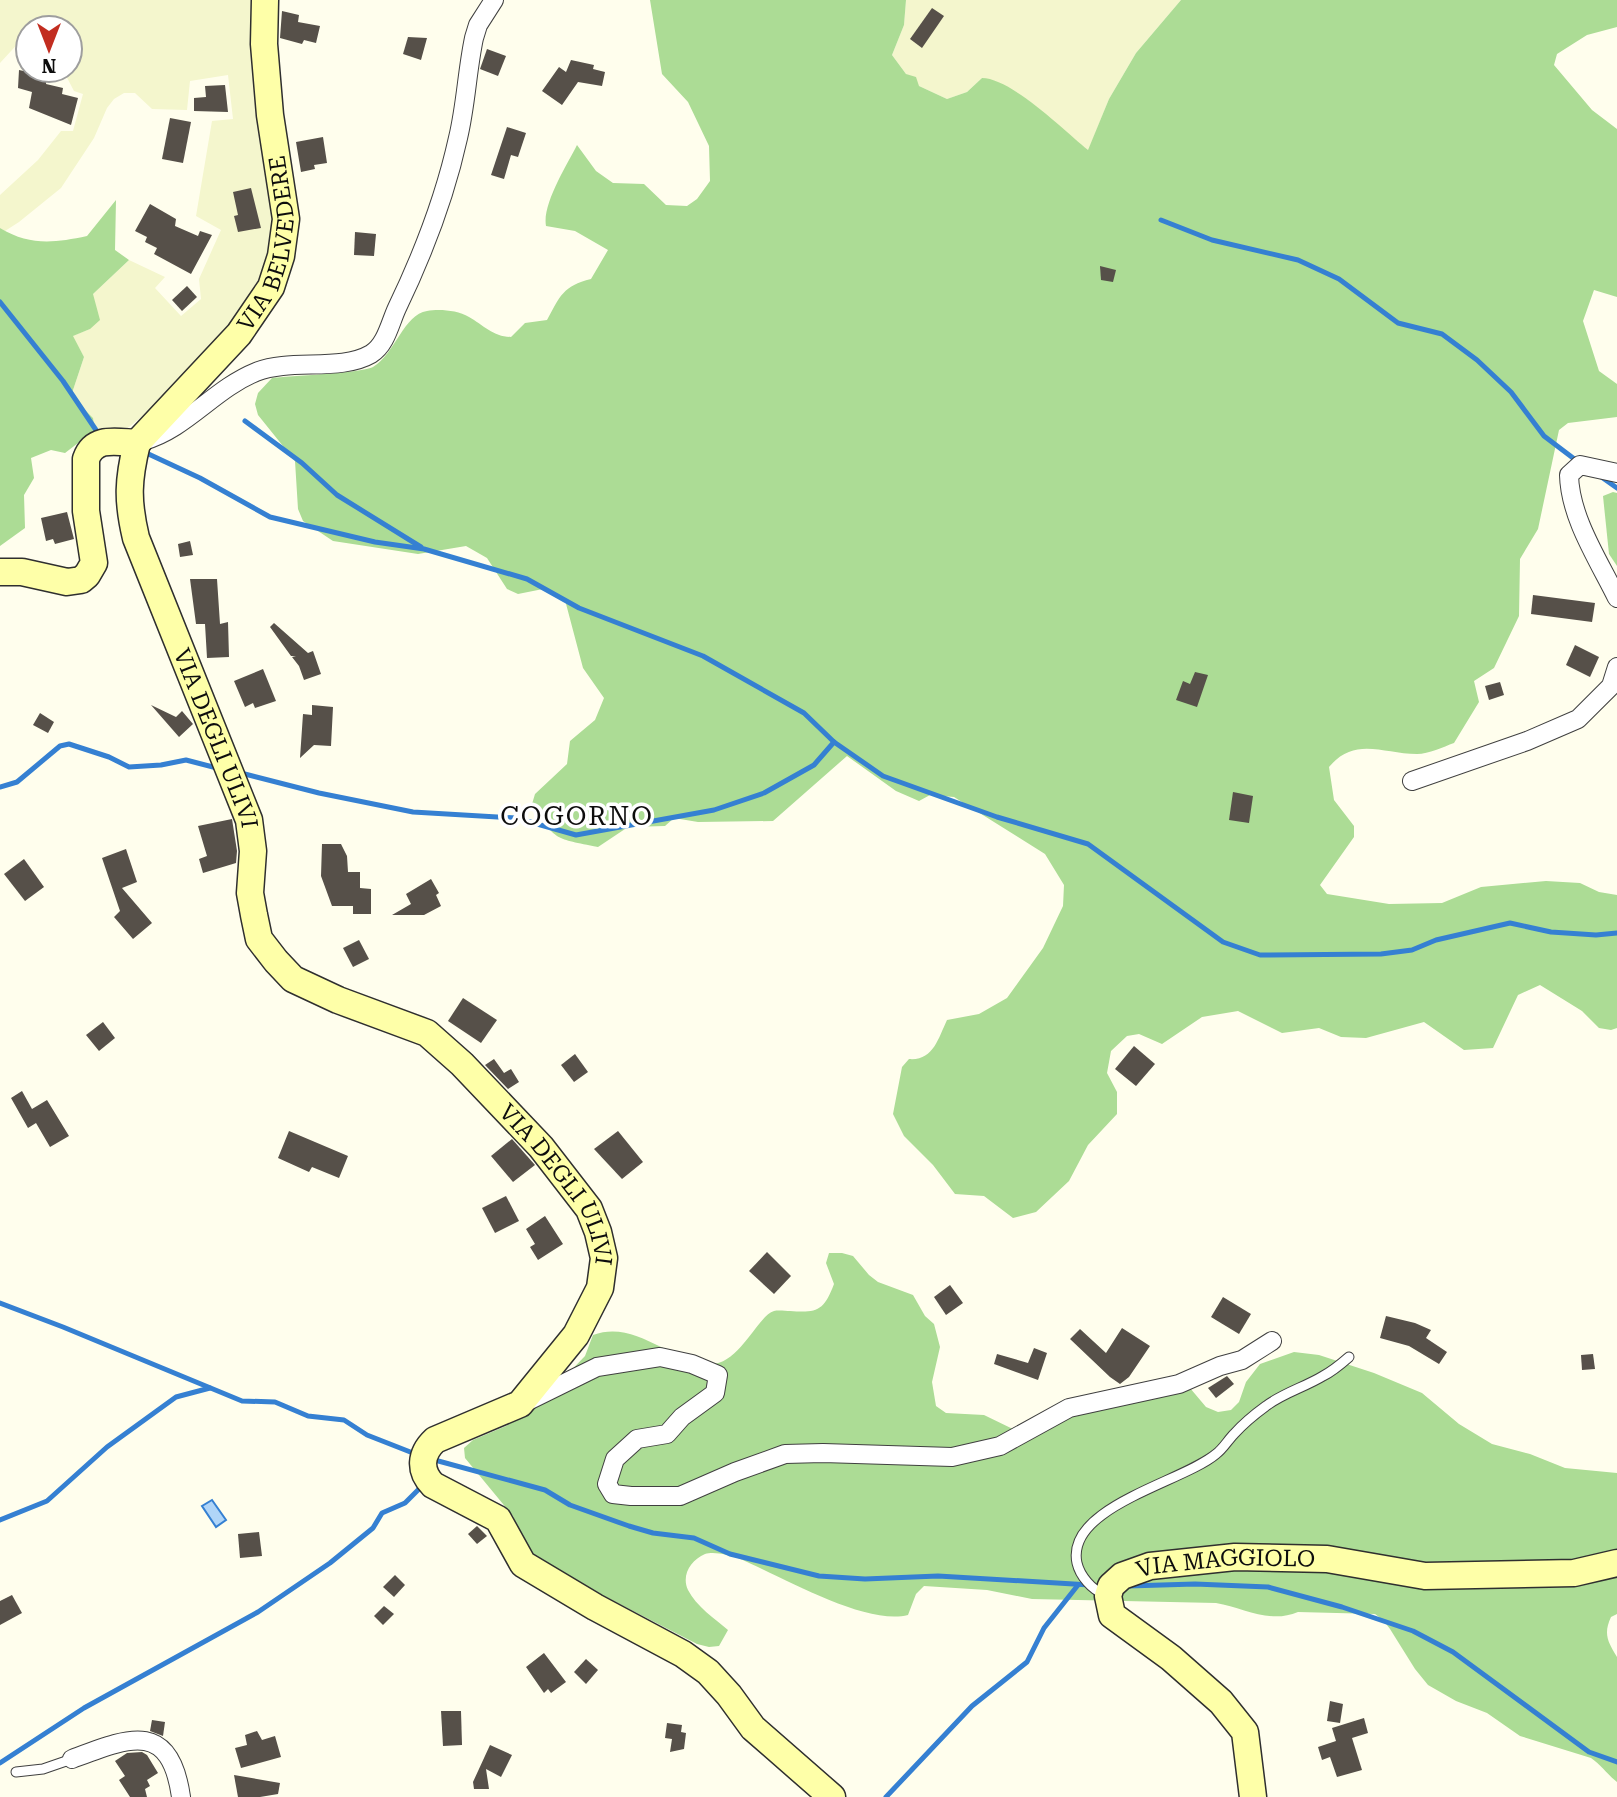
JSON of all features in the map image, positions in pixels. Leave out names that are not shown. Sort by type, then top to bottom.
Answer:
[{"type":"street","name":"VIA BELVEDERE","points":[[137,443],[239,334],[271,287],[281,256],[286,219],[270,114],[264,44],[265,0]]},
{"type":"street","points":[[0,572],[22,572],[67,582],[81,580],[87,575],[94,563],[86,511],[86,459],[92,447],[105,442],[137,443],[160,436],[216,394],[257,372],[289,365],[341,362],[369,355],[380,346],[411,280],[434,219],[459,137],[474,38],[478,25],[494,0]]},
{"type":"street","name":"VIA DEGLI ULIVI","points":[[137,443],[130,475],[129,509],[136,538],[249,820],[253,851],[250,893],[259,939],[293,979],[338,1000],[427,1033],[462,1064],[541,1147],[589,1209],[594,1220],[604,1258],[600,1288],[576,1335],[520,1404],[435,1440],[424,1454],[422,1462],[427,1479],[433,1485],[498,1519],[523,1564],[595,1607],[683,1654],[708,1672],[753,1728],[832,1797]]},
{"type":"street","points":[[1617,473],[1580,465],[1569,475],[1569,493],[1617,598]]},
{"type":"street","points":[[1412,781],[1527,741],[1577,719],[1611,686],[1617,667]]},
{"type":"street","points":[[520,1404],[597,1367],[660,1357],[692,1364],[718,1375],[715,1393],[682,1417],[667,1434],[637,1439],[615,1459],[607,1484],[613,1494],[680,1496],[785,1454],[952,1457],[1000,1446],[1069,1408],[1179,1384],[1220,1366],[1242,1360],[1272,1341]]},
{"type":"street","name":"VIA MAGGIOLO","points":[[1253,1797],[1245,1732],[1221,1702],[1171,1658],[1112,1615],[1108,1596],[1111,1586],[1122,1576],[1150,1566],[1235,1557],[1327,1559],[1425,1576],[1574,1573],[1617,1563]]},
{"type":"street","points":[[72,1759],[108,1746],[145,1739],[156,1743],[170,1759],[181,1797]]},
{"type":"lane","points":[[1108,1596],[1097,1592],[1079,1571],[1075,1553],[1080,1536],[1090,1525],[1132,1497],[1217,1454],[1235,1432],[1268,1404],[1325,1376],[1349,1357]]},
{"type":"lane","points":[[16,1772],[43,1769],[72,1759]]},
{"type":"green space","points":[[0,0],[258,0],[278,222],[265,283],[170,394],[124,431],[95,430],[93,418],[71,396],[84,357],[72,336],[90,329],[93,294],[129,260],[165,277],[155,288],[181,316],[201,299],[199,279],[221,230],[196,216],[212,121],[233,119],[228,75],[190,81],[187,110],[152,109],[135,93],[124,93],[114,99],[107,108],[94,138],[61,188],[5,231],[0,228],[0,195],[38,160],[61,131],[73,131],[83,94],[74,91],[70,84],[84,84],[84,14],[14,14],[14,48],[0,63]]},
{"type":"green space","points":[[650,0],[906,0],[904,25],[892,55],[906,74],[916,77],[919,86],[947,99],[967,92],[982,78],[994,80],[1037,107],[1088,150],[1109,99],[1136,53],[1181,0],[1617,0],[1617,27],[1587,35],[1557,54],[1554,65],[1592,110],[1617,129],[1617,297],[1594,290],[1583,321],[1599,371],[1617,384],[1617,417],[1568,423],[1559,430],[1538,529],[1520,559],[1519,616],[1494,668],[1474,681],[1479,702],[1454,743],[1417,754],[1359,749],[1339,758],[1329,767],[1334,800],[1354,826],[1354,837],[1320,885],[1327,894],[1389,904],[1442,903],[1481,887],[1546,881],[1580,883],[1599,892],[1617,895],[1617,1028],[1599,1028],[1582,1011],[1540,985],[1518,995],[1493,1048],[1464,1050],[1424,1022],[1366,1038],[1341,1037],[1319,1028],[1282,1033],[1238,1011],[1202,1017],[1162,1044],[1139,1034],[1127,1036],[1111,1051],[1107,1073],[1117,1092],[1117,1114],[1088,1145],[1069,1181],[1036,1212],[1013,1218],[984,1196],[955,1194],[933,1165],[904,1136],[893,1114],[902,1067],[909,1059],[917,1059],[929,1053],[947,1020],[979,1014],[1007,998],[1043,948],[1063,906],[1064,885],[1045,854],[954,797],[930,795],[919,801],[896,791],[847,756],[773,821],[698,822],[674,818],[665,826],[628,827],[598,847],[565,839],[552,832],[532,804],[535,794],[567,764],[570,741],[595,720],[604,698],[583,668],[565,600],[543,589],[518,594],[507,589],[487,558],[466,546],[418,554],[333,541],[303,521],[298,509],[295,461],[258,415],[255,404],[258,393],[272,378],[341,373],[373,367],[381,361],[412,319],[427,311],[459,313],[494,333],[511,337],[525,323],[547,320],[563,293],[574,285],[591,279],[608,250],[575,231],[546,226],[551,196],[577,145],[596,171],[613,183],[644,184],[666,205],[687,206],[697,199],[710,181],[709,146],[688,102],[662,74]]},
{"type":"green space","points":[[906,0],[1181,0],[1136,53],[1109,99],[1088,151],[1028,100],[982,78],[967,92],[947,99],[919,86],[892,55],[904,25]]},
{"type":"green space","points":[[116,200],[115,250],[129,260],[93,294],[100,320],[90,329],[73,336],[84,357],[71,396],[93,418],[95,430],[65,453],[51,450],[31,458],[34,478],[24,495],[25,528],[0,546],[0,228],[22,238],[42,241],[87,236]]},
{"type":"green space","points":[[1617,493],[1617,566],[1609,554],[1603,496]]},
{"type":"green space","points":[[829,1253],[853,1256],[878,1282],[913,1295],[925,1316],[934,1324],[940,1347],[932,1382],[936,1406],[946,1413],[984,1415],[1027,1436],[1067,1418],[1190,1388],[1206,1407],[1218,1412],[1231,1410],[1239,1402],[1246,1382],[1260,1364],[1294,1352],[1319,1355],[1374,1373],[1422,1393],[1459,1424],[1492,1444],[1530,1454],[1565,1468],[1617,1473],[1617,1614],[1611,1617],[1607,1633],[1617,1657],[1617,1782],[1591,1758],[1520,1736],[1487,1713],[1456,1701],[1428,1685],[1390,1629],[1375,1614],[1298,1612],[1267,1616],[1216,1603],[1032,1599],[987,1590],[924,1586],[916,1594],[908,1615],[890,1616],[847,1607],[738,1558],[713,1553],[695,1560],[686,1579],[688,1590],[696,1601],[728,1630],[719,1646],[709,1647],[697,1644],[548,1567],[525,1547],[513,1516],[465,1458],[464,1448],[473,1440],[506,1426],[536,1407],[585,1356],[593,1335],[623,1332],[694,1361],[720,1363],[738,1349],[774,1311],[807,1311],[823,1305],[834,1284],[826,1263]]},
{"type":"water","points":[[212,1500],[226,1520],[216,1527],[202,1506]]},
{"type":"building","points":[[932,8],[944,16],[922,48],[910,39]]},
{"type":"building","points":[[282,11],[299,15],[298,22],[320,26],[316,43],[304,40],[302,44],[280,38]]},
{"type":"building","points":[[408,37],[427,38],[421,60],[403,54]]},
{"type":"building","points":[[487,49],[506,56],[498,76],[480,69]]},
{"type":"building","points":[[571,60],[594,65],[593,69],[605,72],[602,86],[578,82],[562,105],[542,91],[559,67],[566,72]]},
{"type":"building","points":[[18,84],[46,84],[63,88],[62,94],[78,98],[71,125],[29,108],[32,92],[18,88]]},
{"type":"building","points":[[225,85],[228,112],[194,111],[194,98],[206,97],[205,86]]},
{"type":"building","points":[[170,118],[191,122],[183,163],[162,159]]},
{"type":"building","points":[[507,127],[526,133],[518,157],[511,155],[504,179],[491,175]]},
{"type":"building","points":[[323,137],[327,163],[314,165],[315,169],[301,172],[296,142]]},
{"type":"building","points":[[251,188],[261,228],[238,232],[234,216],[238,215],[233,192]]},
{"type":"building","points":[[150,204],[176,219],[175,226],[198,236],[200,231],[212,235],[191,274],[154,254],[157,248],[145,242],[147,237],[135,231]]},
{"type":"building","points":[[355,232],[376,234],[374,256],[354,255]]},
{"type":"building","points":[[1100,266],[1116,270],[1113,282],[1101,280]]},
{"type":"building","points":[[187,286],[197,297],[182,311],[172,300]]},
{"type":"building","points":[[67,512],[74,539],[55,544],[53,539],[46,541],[41,518]]},
{"type":"building","points":[[190,541],[193,555],[180,557],[178,544]]},
{"type":"building","points":[[190,579],[217,579],[220,624],[228,622],[229,657],[207,658],[205,624],[196,624]]},
{"type":"building","points":[[1533,595],[1595,603],[1592,622],[1531,614]]},
{"type":"building","points":[[274,623],[308,653],[313,651],[321,674],[304,680],[292,657],[296,656],[291,656],[270,627]]},
{"type":"building","points":[[1575,645],[1599,657],[1590,677],[1566,665]]},
{"type":"building","points":[[263,669],[276,701],[255,708],[253,703],[245,707],[234,681]]},
{"type":"building","points":[[1195,672],[1208,675],[1197,707],[1176,700],[1183,681],[1190,684]]},
{"type":"building","points":[[1500,682],[1504,695],[1489,700],[1485,686]]},
{"type":"building","points":[[151,705],[176,717],[182,711],[193,724],[179,737]]},
{"type":"building","points":[[312,705],[333,707],[331,746],[314,745],[300,758],[303,714],[312,715]]},
{"type":"building","points":[[40,713],[54,722],[48,733],[33,725]]},
{"type":"building","points":[[1233,792],[1253,796],[1249,823],[1229,820]]},
{"type":"building","points":[[232,819],[236,863],[203,873],[199,859],[207,856],[198,826]]},
{"type":"building","points":[[322,844],[341,844],[347,856],[348,872],[360,872],[360,888],[371,889],[371,914],[353,914],[353,906],[332,906],[321,876]]},
{"type":"building","points":[[126,849],[137,882],[122,888],[152,923],[133,939],[114,917],[120,911],[102,858]]},
{"type":"building","points":[[24,859],[44,887],[25,901],[4,874]]},
{"type":"building","points":[[431,879],[439,893],[436,895],[441,906],[424,915],[392,915],[411,904],[406,894]]},
{"type":"building","points":[[359,940],[369,959],[353,967],[343,948]]},
{"type":"building","points":[[463,998],[497,1020],[481,1043],[448,1021]]},
{"type":"building","points":[[103,1022],[115,1038],[99,1051],[86,1035]]},
{"type":"building","points":[[1134,1046],[1155,1064],[1136,1086],[1115,1069]]},
{"type":"building","points":[[575,1054],[588,1072],[574,1082],[561,1065]]},
{"type":"building","points":[[494,1059],[504,1073],[511,1069],[519,1082],[508,1089],[485,1065]]},
{"type":"building","points":[[22,1091],[32,1109],[47,1100],[69,1136],[50,1147],[36,1123],[28,1128],[11,1098]]},
{"type":"building","points":[[289,1131],[348,1156],[339,1178],[312,1167],[309,1172],[278,1158]]},
{"type":"building","points":[[618,1131],[643,1162],[622,1179],[594,1149]]},
{"type":"building","points":[[512,1139],[535,1165],[513,1182],[491,1156]]},
{"type":"building","points":[[506,1196],[519,1221],[495,1233],[482,1208]]},
{"type":"building","points":[[545,1216],[563,1244],[538,1260],[530,1247],[535,1244],[526,1229]]},
{"type":"building","points":[[767,1252],[791,1276],[774,1294],[749,1271]]},
{"type":"building","points":[[950,1285],[963,1303],[946,1315],[934,1297]]},
{"type":"building","points":[[1223,1297],[1251,1314],[1239,1334],[1211,1317]]},
{"type":"building","points":[[1386,1316],[1431,1330],[1426,1338],[1447,1352],[1439,1364],[1409,1346],[1380,1338]]},
{"type":"building","points":[[1122,1328],[1150,1346],[1129,1377],[1120,1384],[1070,1339],[1080,1329],[1106,1353]]},
{"type":"building","points":[[1034,1348],[1047,1353],[1038,1380],[994,1364],[997,1354],[1028,1363]]},
{"type":"building","points":[[1593,1354],[1595,1369],[1582,1370],[1581,1355]]},
{"type":"building","points":[[1227,1376],[1234,1384],[1216,1398],[1208,1388]]},
{"type":"building","points":[[477,1526],[487,1536],[477,1544],[468,1534]]},
{"type":"building","points":[[259,1532],[262,1556],[240,1558],[238,1534]]},
{"type":"building","points":[[395,1575],[405,1585],[394,1597],[383,1587]]},
{"type":"building","points":[[12,1595],[22,1613],[0,1625],[0,1601]]},
{"type":"building","points":[[384,1606],[394,1614],[383,1625],[374,1616]]},
{"type":"building","points":[[544,1653],[566,1682],[551,1693],[548,1689],[544,1693],[526,1667]]},
{"type":"building","points":[[586,1659],[598,1670],[586,1684],[574,1672]]},
{"type":"building","points":[[1330,1701],[1343,1704],[1340,1723],[1327,1721]]},
{"type":"building","points":[[441,1711],[461,1711],[462,1745],[443,1746]]},
{"type":"building","points":[[1364,1718],[1368,1733],[1352,1738],[1362,1770],[1337,1777],[1330,1757],[1322,1760],[1318,1747],[1336,1741],[1332,1728]]},
{"type":"building","points":[[152,1720],[165,1722],[163,1736],[150,1731]]},
{"type":"building","points":[[667,1723],[682,1725],[681,1732],[686,1733],[684,1749],[670,1752],[672,1739],[665,1738]]},
{"type":"building","points":[[257,1731],[262,1740],[275,1736],[281,1757],[241,1768],[235,1748],[247,1745],[245,1735]]},
{"type":"building","points":[[490,1745],[512,1755],[501,1777],[486,1769],[489,1789],[474,1789],[473,1782]]},
{"type":"building","points":[[142,1752],[147,1755],[158,1773],[147,1780],[150,1786],[145,1789],[147,1797],[130,1797],[119,1780],[125,1776],[115,1761],[127,1753]]},
{"type":"building","points":[[234,1775],[280,1783],[278,1794],[238,1797]]},
{"type":"waterway","points":[[1161,220],[1212,240],[1298,260],[1339,279],[1398,323],[1442,334],[1477,360],[1511,392],[1544,436],[1577,461]]},
{"type":"waterway","points":[[0,302],[63,381],[100,436]]},
{"type":"waterway","points":[[245,421],[302,463],[337,495],[421,547]]},
{"type":"waterway","points":[[142,451],[200,478],[270,517],[375,542],[424,549],[527,579],[579,608],[703,656],[804,713],[834,742],[883,776],[997,817],[1088,844],[1223,942],[1260,955],[1381,954],[1412,950],[1436,940],[1510,923],[1551,932],[1596,935],[1617,933]]},
{"type":"waterway","points":[[1600,476],[1617,488]]},
{"type":"waterway","points":[[237,772],[319,793],[413,812],[516,818],[576,835],[714,810],[764,793],[814,765],[834,742]]},
{"type":"waterway","points":[[0,787],[17,782],[60,746],[69,744],[109,757],[129,767],[186,760],[217,768]]},
{"type":"waterway","points":[[0,1303],[242,1401],[275,1402],[308,1416],[344,1420],[367,1435],[418,1455]]},
{"type":"waterway","points":[[0,1520],[47,1501],[107,1447],[176,1397],[210,1388]]},
{"type":"waterway","points":[[431,1459],[545,1490],[570,1505],[629,1526],[653,1533],[694,1538],[730,1554],[819,1576],[865,1579],[938,1576],[1090,1585]]},
{"type":"waterway","points":[[0,1763],[84,1708],[258,1612],[330,1563],[373,1528],[382,1513],[405,1503],[422,1486]]},
{"type":"waterway","points":[[1128,1586],[1195,1584],[1268,1587],[1342,1607],[1413,1631],[1453,1652],[1589,1752],[1617,1762]]},
{"type":"waterway","points":[[886,1797],[972,1706],[1027,1662],[1044,1628],[1078,1585]]},
{"type":"district","name":"COGORNO","points":[[577,816]]}]
